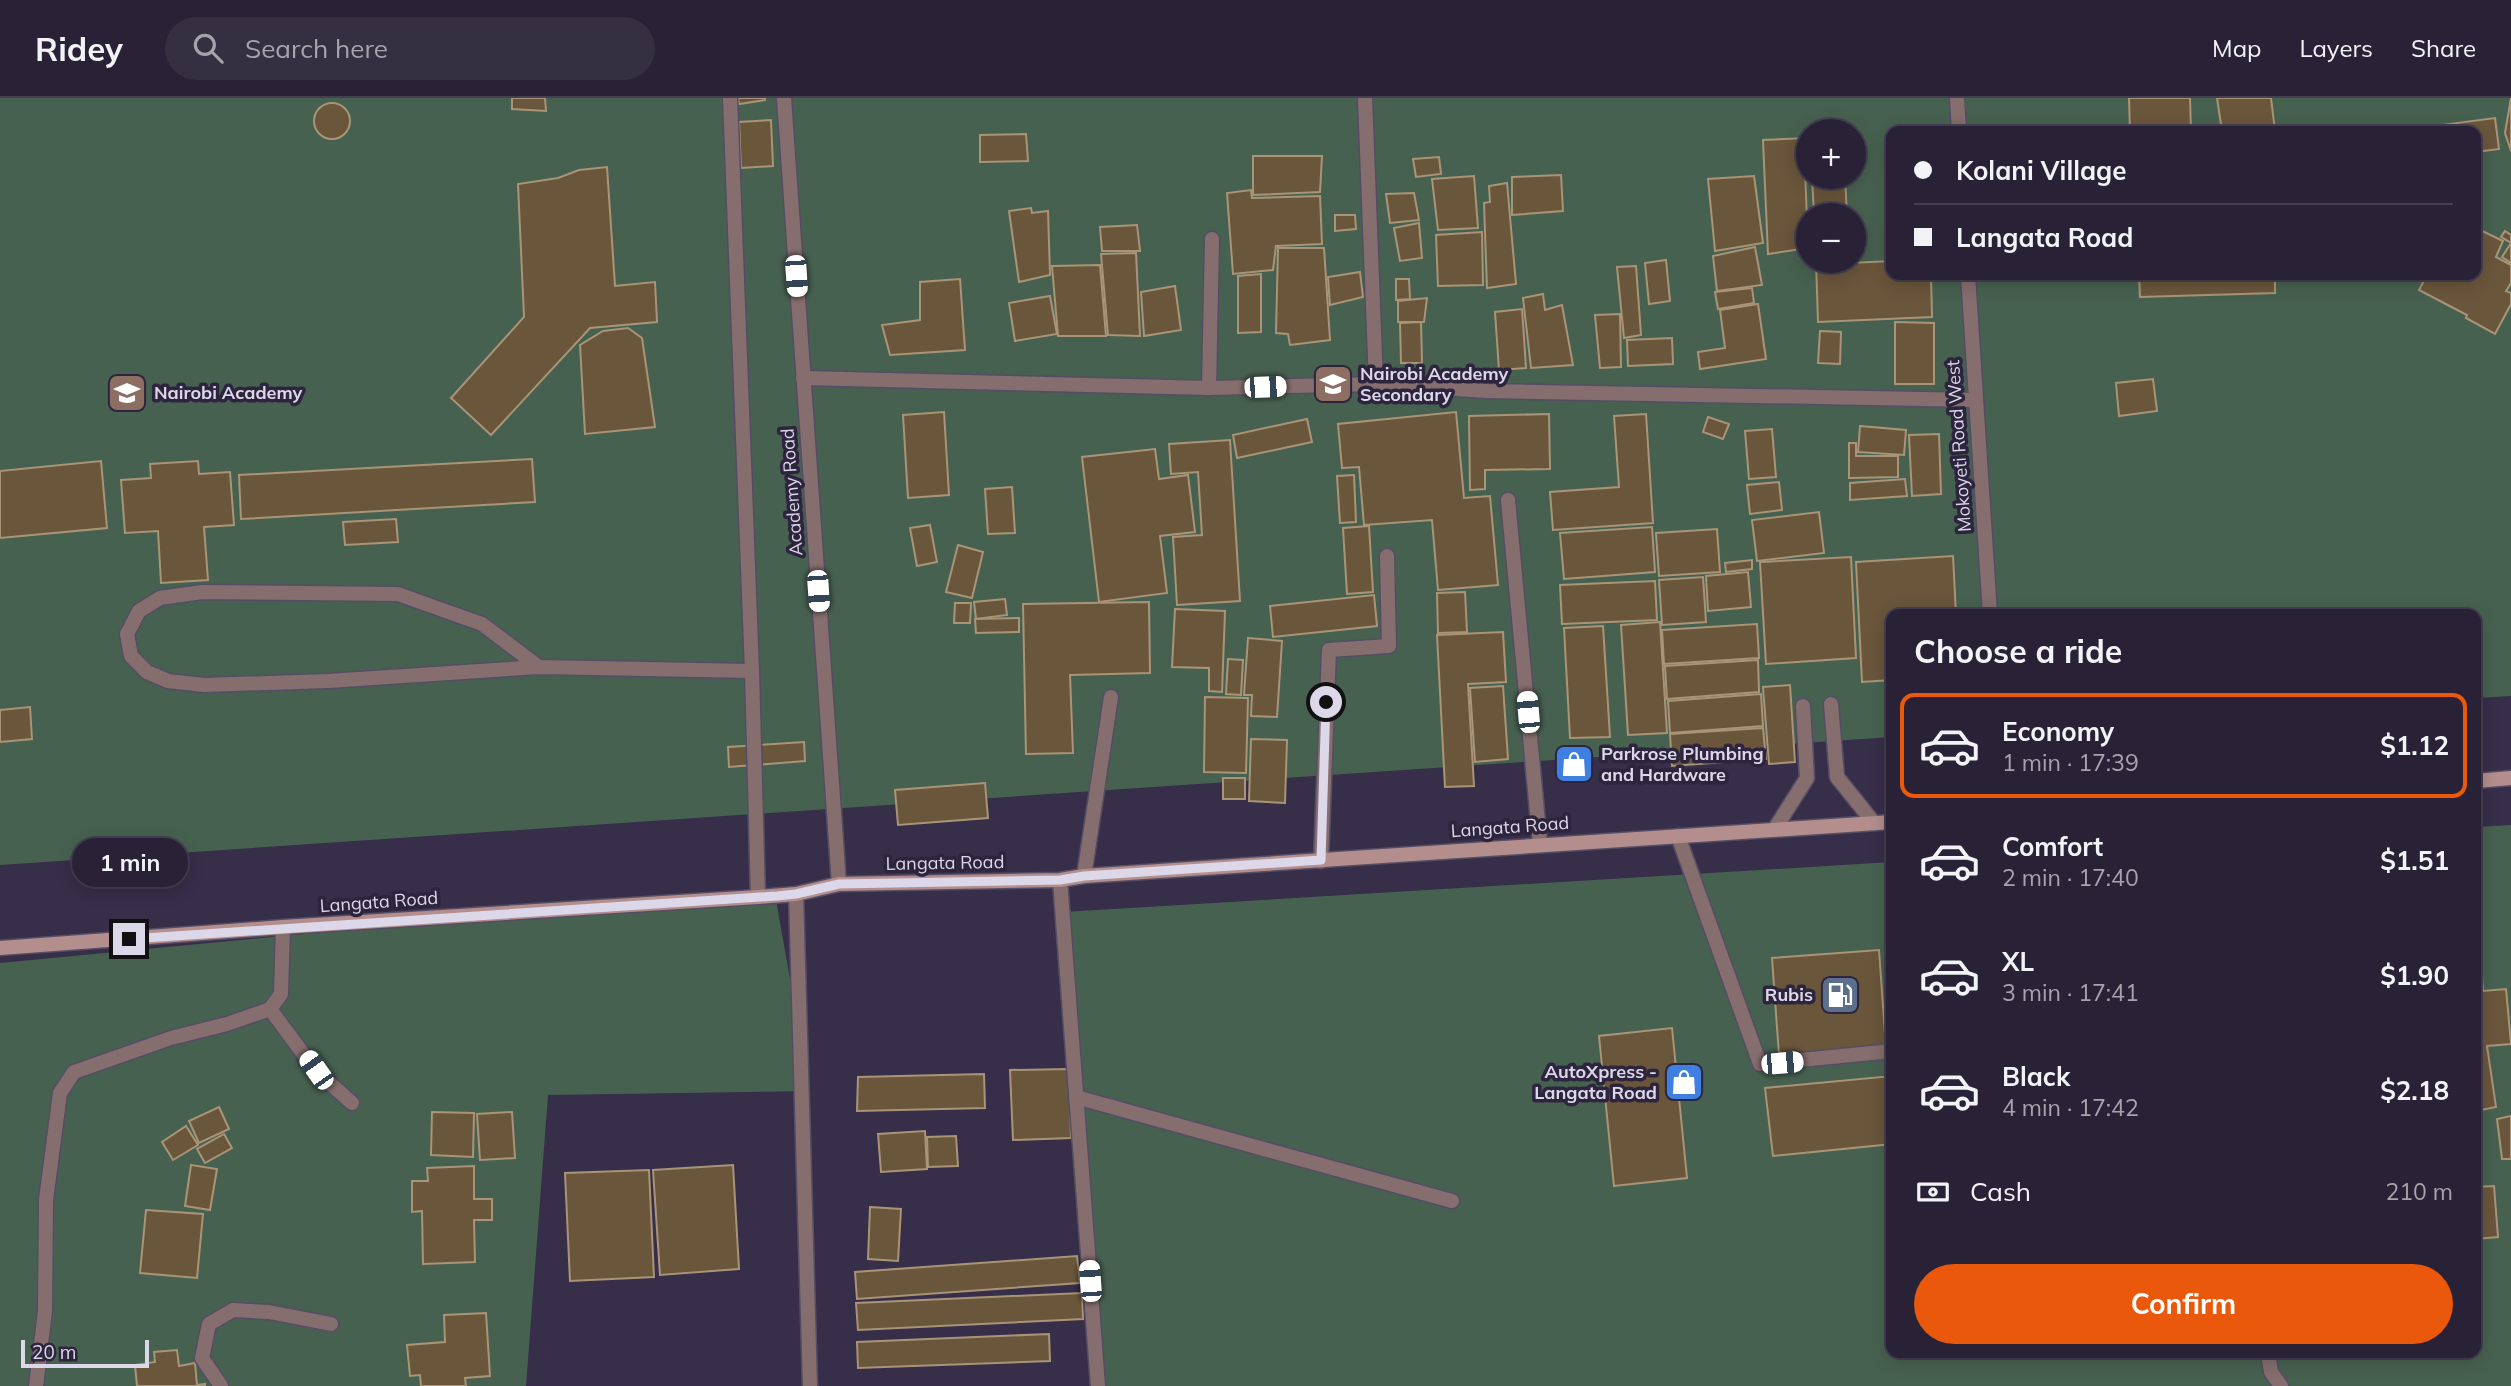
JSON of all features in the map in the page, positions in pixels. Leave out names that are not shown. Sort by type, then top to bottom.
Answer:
[{"type":"main road","points":[[2481,781],[2511,778]]},
{"type":"main road","name":"Langata Road","points":[[0,948],[758,897],[796,894],[839,884],[1060,880],[1084,876],[1540,844],[1886,822]]},
{"type":"street","points":[[730,98],[758,897]]},
{"type":"street","name":"Academy Road","points":[[785,98],[839,884]]},
{"type":"street","points":[[1365,98],[1376,384]]},
{"type":"street","points":[[1957,98],[1959,126]]},
{"type":"street","points":[[1209,388],[1212,239]]},
{"type":"street","name":"Mokoyeti Road West","points":[[1968,280],[1990,609]]},
{"type":"street","points":[[803,378],[1209,388],[1376,384],[1488,391],[1975,400]]},
{"type":"street","points":[[1508,500],[1540,844]]},
{"type":"street","points":[[1321,860],[1329,650],[1389,646],[1387,556]]},
{"type":"street","points":[[539,667],[482,624],[398,594],[202,592],[160,598],[139,611],[127,634],[131,656],[147,672],[168,681],[204,685],[328,681],[539,667],[752,671]]},
{"type":"street","points":[[1084,876],[1111,697]]},
{"type":"street","points":[[1831,704],[1837,777],[1874,823]]},
{"type":"street","points":[[1774,830],[1807,778],[1803,706]]},
{"type":"street","points":[[1678,836],[1760,1064],[1886,1052]]},
{"type":"street","points":[[1060,880],[1098,1386]]},
{"type":"street","points":[[796,894],[810,1386]]},
{"type":"street","points":[[36,1386],[45,1311],[46,1200],[60,1093],[74,1072],[170,1038],[227,1024],[270,1009],[281,994],[283,927]]},
{"type":"street","points":[[270,1009],[316,1070],[352,1103]]},
{"type":"street","points":[[1076,1097],[1452,1201]]},
{"type":"street","points":[[221,1386],[202,1358],[209,1324],[233,1310],[269,1312],[331,1324]]},
{"type":"street","points":[[2268,1358],[2271,1372],[2281,1386]]},
{"type":"green space","points":[[0,98],[2511,98],[2511,696],[2481,698],[2481,609],[1886,609],[1886,737],[0,865]]},
{"type":"green space","points":[[2511,825],[2511,1386],[1098,1386],[1063,912],[1886,862],[1886,1358],[2481,1358],[2481,827]]},
{"type":"green space","points":[[774,889],[810,1091],[548,1095],[526,1386],[0,1386],[0,963]]},
{"type":"building","points":[[512,98],[545,98],[546,111],[512,109]]},
{"type":"building","points":[[738,98],[765,98],[765,100],[739,104]]},
{"type":"building","points":[[2129,98],[2190,98],[2191,126],[2130,126]]},
{"type":"building","points":[[2217,98],[2271,98],[2274,126],[2221,126]]},
{"type":"building","points":[[2511,98],[2511,151],[2505,133]]},
{"type":"building","points":[[332,103],[345,108],[350,121],[345,134],[332,139],[319,134],[314,121],[319,108]]},
{"type":"building","points":[[2495,118],[2499,149],[2481,151],[2481,126],[2434,126]]},
{"type":"building","points":[[771,120],[773,166],[741,168],[739,122]]},
{"type":"building","points":[[1026,134],[1028,161],[980,162],[980,135]]},
{"type":"building","points":[[1796,139],[1796,189],[1806,189],[1806,203],[1796,203],[1796,250],[1768,254],[1763,140]]},
{"type":"building","points":[[1253,156],[1322,156],[1320,192],[1253,195]]},
{"type":"building","points":[[1439,157],[1441,174],[1416,177],[1413,159]]},
{"type":"building","points":[[607,167],[615,286],[655,282],[657,322],[590,328],[491,435],[451,398],[524,317],[518,184],[558,178],[579,170]]},
{"type":"building","points":[[1561,175],[1563,211],[1512,215],[1512,177]]},
{"type":"building","points":[[1474,176],[1478,228],[1438,230],[1432,179]]},
{"type":"building","points":[[1754,176],[1763,243],[1715,251],[1708,179]]},
{"type":"building","points":[[1507,183],[1516,284],[1487,288],[1484,203],[1490,202],[1489,186]]},
{"type":"building","points":[[1813,189],[1846,189],[1846,203],[1813,203]]},
{"type":"building","points":[[1251,190],[1252,198],[1320,196],[1322,244],[1276,246],[1273,270],[1233,274],[1227,193]]},
{"type":"building","points":[[1414,193],[1419,220],[1390,223],[1386,194]]},
{"type":"building","points":[[1031,208],[1032,213],[1048,211],[1050,275],[1019,282],[1009,211]]},
{"type":"building","points":[[1335,215],[1355,215],[1356,229],[1335,231]]},
{"type":"building","points":[[1419,223],[1422,258],[1400,261],[1394,228]]},
{"type":"building","points":[[1137,225],[1140,251],[1102,251],[1100,227]]},
{"type":"building","points":[[2481,230],[2503,241],[2496,257],[2511,265],[2511,283],[2506,291],[2511,293],[2511,304],[2495,334],[2466,318],[2467,315],[2419,290],[2424,280],[2481,280]]},
{"type":"building","points":[[2505,231],[2511,235],[2511,243],[2501,237]]},
{"type":"building","points":[[1482,232],[1483,285],[1438,286],[1436,235]]},
{"type":"building","points":[[2511,243],[2511,263],[2502,257]]},
{"type":"building","points":[[1755,247],[1762,285],[1717,291],[1713,256]]},
{"type":"building","points":[[1278,248],[1324,248],[1330,340],[1290,345],[1288,334],[1276,333]]},
{"type":"building","points":[[1136,253],[1140,336],[1108,335],[1101,254]]},
{"type":"building","points":[[1666,260],[1670,301],[1649,304],[1645,263]]},
{"type":"building","points":[[1886,261],[1886,280],[1931,280],[1932,317],[1818,322],[1816,273],[1866,273],[1866,262]]},
{"type":"building","points":[[1100,265],[1106,336],[1058,336],[1052,266]]},
{"type":"building","points":[[1636,266],[1641,335],[1624,338],[1617,267]]},
{"type":"building","points":[[1360,272],[1363,297],[1330,305],[1328,277]]},
{"type":"building","points":[[1261,274],[1261,332],[1238,333],[1238,276]]},
{"type":"building","points":[[960,279],[965,350],[890,355],[882,325],[920,320],[920,282]]},
{"type":"building","points":[[1396,279],[1409,279],[1410,299],[1396,300]]},
{"type":"building","points":[[2139,280],[2275,280],[2275,293],[2140,297]]},
{"type":"building","points":[[1175,286],[1181,330],[1144,336],[1141,292]]},
{"type":"building","points":[[1752,288],[1754,303],[1718,309],[1715,292]]},
{"type":"building","points":[[1543,294],[1545,310],[1562,305],[1573,365],[1531,368],[1523,298]]},
{"type":"building","points":[[1050,296],[1057,334],[1015,341],[1009,303]]},
{"type":"building","points":[[1427,298],[1424,322],[1398,322],[1398,301]]},
{"type":"building","points":[[1758,304],[1766,359],[1700,369],[1698,352],[1725,348],[1720,310]]},
{"type":"building","points":[[1522,309],[1526,368],[1499,370],[1495,312]]},
{"type":"building","points":[[1620,314],[1621,367],[1600,368],[1595,315]]},
{"type":"building","points":[[1421,322],[1422,363],[1401,363],[1400,323]]},
{"type":"building","points":[[1895,322],[1934,323],[1934,384],[1895,384]]},
{"type":"building","points":[[628,328],[642,338],[655,427],[585,434],[580,345],[603,331]]},
{"type":"building","points":[[1820,331],[1841,332],[1840,364],[1818,363]]},
{"type":"building","points":[[1672,338],[1673,364],[1628,366],[1627,340]]},
{"type":"building","points":[[2153,379],[2157,411],[2119,416],[2116,383]]},
{"type":"building","points":[[944,412],[949,495],[908,498],[903,415]]},
{"type":"building","points":[[1456,412],[1464,498],[1490,496],[1498,585],[1438,590],[1432,520],[1364,525],[1359,467],[1342,468],[1338,424]]},
{"type":"building","points":[[1549,414],[1550,469],[1485,470],[1485,489],[1470,490],[1469,416]]},
{"type":"building","points":[[1646,414],[1653,523],[1553,530],[1550,492],[1619,487],[1614,416]]},
{"type":"building","points":[[1708,417],[1729,424],[1723,439],[1703,432]]},
{"type":"building","points":[[1307,419],[1312,442],[1237,458],[1233,435]]},
{"type":"building","points":[[1860,426],[1906,430],[1904,455],[1858,452]]},
{"type":"building","points":[[1772,429],[1776,477],[1749,479],[1745,431]]},
{"type":"building","points":[[1939,434],[1941,494],[1912,496],[1909,435]]},
{"type":"building","points":[[1230,440],[1240,601],[1177,605],[1173,537],[1202,535],[1198,472],[1171,474],[1169,444]]},
{"type":"building","points":[[1849,443],[1856,443],[1856,456],[1898,456],[1898,477],[1849,478]]},
{"type":"building","points":[[1155,449],[1159,479],[1188,475],[1195,532],[1160,536],[1167,593],[1099,602],[1082,457]]},
{"type":"building","points":[[532,459],[535,502],[241,519],[239,475]]},
{"type":"building","points":[[101,461],[107,528],[0,538],[0,471]]},
{"type":"building","points":[[198,461],[199,474],[230,472],[234,525],[204,527],[208,580],[161,583],[158,531],[125,533],[121,480],[151,478],[150,464]]},
{"type":"building","points":[[1354,475],[1356,522],[1340,523],[1337,476]]},
{"type":"building","points":[[1905,479],[1907,496],[1850,500],[1850,483]]},
{"type":"building","points":[[1779,482],[1782,510],[1750,514],[1747,485]]},
{"type":"building","points":[[1012,487],[1015,533],[988,534],[985,489]]},
{"type":"building","points":[[1819,512],[1824,553],[1757,561],[1752,520]]},
{"type":"building","points":[[396,519],[398,542],[345,545],[343,522]]},
{"type":"building","points":[[930,525],[937,562],[917,566],[910,528]]},
{"type":"building","points":[[1369,526],[1373,592],[1347,594],[1343,528]]},
{"type":"building","points":[[1652,527],[1655,572],[1564,579],[1560,533]]},
{"type":"building","points":[[1717,529],[1720,572],[1659,576],[1656,533]]},
{"type":"building","points":[[958,545],[983,552],[972,598],[946,592]]},
{"type":"building","points":[[1953,556],[1956,609],[1886,609],[1886,680],[1862,682],[1856,562]]},
{"type":"building","points":[[1851,557],[1856,658],[1766,664],[1760,562]]},
{"type":"building","points":[[1752,560],[1752,569],[1726,572],[1725,563]]},
{"type":"building","points":[[1748,572],[1751,607],[1708,611],[1706,576]]},
{"type":"building","points":[[1703,577],[1706,622],[1662,625],[1659,580]]},
{"type":"building","points":[[1655,581],[1657,620],[1562,624],[1560,585]]},
{"type":"building","points":[[1465,592],[1467,632],[1438,633],[1437,593]]},
{"type":"building","points":[[1374,595],[1377,626],[1273,637],[1270,606]]},
{"type":"building","points":[[1005,599],[1007,615],[976,619],[974,602]]},
{"type":"building","points":[[1149,602],[1150,673],[1070,675],[1073,753],[1026,754],[1023,604]]},
{"type":"building","points":[[955,603],[971,603],[970,623],[954,623]]},
{"type":"building","points":[[1175,609],[1225,611],[1222,692],[1209,691],[1209,668],[1172,667]]},
{"type":"building","points":[[1019,618],[1019,632],[976,633],[975,619]]},
{"type":"building","points":[[1660,622],[1667,733],[1628,735],[1621,625]]},
{"type":"building","points":[[1757,624],[1759,658],[1664,664],[1662,630]]},
{"type":"building","points":[[1603,626],[1610,737],[1570,738],[1564,628]]},
{"type":"building","points":[[1503,632],[1506,682],[1468,684],[1474,786],[1445,787],[1437,635]]},
{"type":"building","points":[[1248,638],[1282,641],[1277,717],[1251,716],[1252,695],[1244,695]]},
{"type":"building","points":[[1228,659],[1243,660],[1241,695],[1226,694]]},
{"type":"building","points":[[1758,660],[1759,692],[1667,699],[1665,666]]},
{"type":"building","points":[[1790,685],[1795,762],[1769,764],[1763,687]]},
{"type":"building","points":[[1503,686],[1508,759],[1475,762],[1470,688]]},
{"type":"building","points":[[1761,694],[1763,726],[1670,733],[1668,701]]},
{"type":"building","points":[[1205,697],[1248,698],[1246,773],[1204,772]]},
{"type":"building","points":[[30,707],[32,739],[0,742],[0,710]]},
{"type":"building","points":[[1763,728],[1766,759],[1672,766],[1670,734]]},
{"type":"building","points":[[1251,739],[1287,740],[1285,803],[1249,801]]},
{"type":"building","points":[[804,742],[805,761],[729,767],[728,747]]},
{"type":"building","points":[[1223,778],[1245,778],[1245,799],[1223,799]]},
{"type":"building","points":[[985,783],[988,818],[898,825],[895,790]]},
{"type":"building","points":[[1879,950],[1886,1048],[1779,1055],[1772,958]]},
{"type":"building","points":[[2481,974],[2483,991],[2506,989],[2511,1044],[2487,1046],[2496,1107],[2481,1110]]},
{"type":"building","points":[[1672,1028],[1687,1178],[1614,1186],[1599,1036]]},
{"type":"building","points":[[1069,1069],[1071,1138],[1013,1140],[1010,1070]]},
{"type":"building","points":[[984,1074],[985,1108],[857,1111],[858,1077]]},
{"type":"building","points":[[1886,1077],[1886,1145],[1773,1156],[1765,1088]]},
{"type":"building","points":[[219,1107],[229,1129],[199,1143],[189,1121]]},
{"type":"building","points":[[432,1112],[474,1113],[473,1157],[431,1155]]},
{"type":"building","points":[[512,1112],[515,1158],[480,1160],[477,1114]]},
{"type":"building","points":[[2511,1116],[2511,1159],[2502,1159],[2497,1119]]},
{"type":"building","points":[[186,1126],[198,1145],[173,1160],[162,1142]]},
{"type":"building","points":[[925,1131],[927,1169],[881,1172],[878,1134]]},
{"type":"building","points":[[224,1134],[232,1148],[205,1163],[197,1149]]},
{"type":"building","points":[[956,1136],[958,1166],[928,1167],[927,1137]]},
{"type":"building","points":[[191,1165],[217,1169],[210,1210],[185,1206]]},
{"type":"building","points":[[733,1165],[739,1269],[660,1275],[653,1170]]},
{"type":"building","points":[[474,1166],[474,1199],[492,1199],[492,1220],[474,1220],[475,1262],[423,1264],[422,1211],[412,1212],[412,1181],[428,1181],[427,1168]]},
{"type":"building","points":[[649,1170],[654,1277],[570,1281],[565,1173]]},
{"type":"building","points":[[2494,1186],[2498,1237],[2481,1239],[2481,1187]]},
{"type":"building","points":[[870,1207],[901,1209],[898,1261],[868,1259]]},
{"type":"building","points":[[146,1210],[203,1214],[197,1278],[140,1273]]},
{"type":"building","points":[[1077,1256],[1080,1283],[857,1299],[855,1272]]},
{"type":"building","points":[[1082,1293],[1083,1319],[858,1330],[856,1303]]},
{"type":"building","points":[[486,1313],[490,1376],[465,1378],[466,1386],[421,1386],[420,1375],[410,1376],[407,1345],[445,1342],[444,1315]]},
{"type":"building","points":[[1049,1334],[1050,1361],[858,1368],[857,1342]]},
{"type":"building","points":[[177,1350],[179,1366],[195,1363],[197,1385],[205,1386],[137,1386],[135,1365],[155,1362],[154,1352]]},
{"type":"place","name":"Nairobi Academy Secondary","points":[[1333,384]]},
{"type":"place","name":"Nairobi Academy","points":[[127,393]]},
{"type":"place","name":"Parkrose Plumbing and Hardware","points":[[1574,764]]},
{"type":"place","name":"Rubis","points":[[1840,995]]},
{"type":"place","name":"AutoXpress - Langata Road","points":[[1684,1082]]},
{"type":"route","points":[[129,939],[777,896],[839,884],[1060,880],[1084,876],[1321,860],[1326,702]]}]
